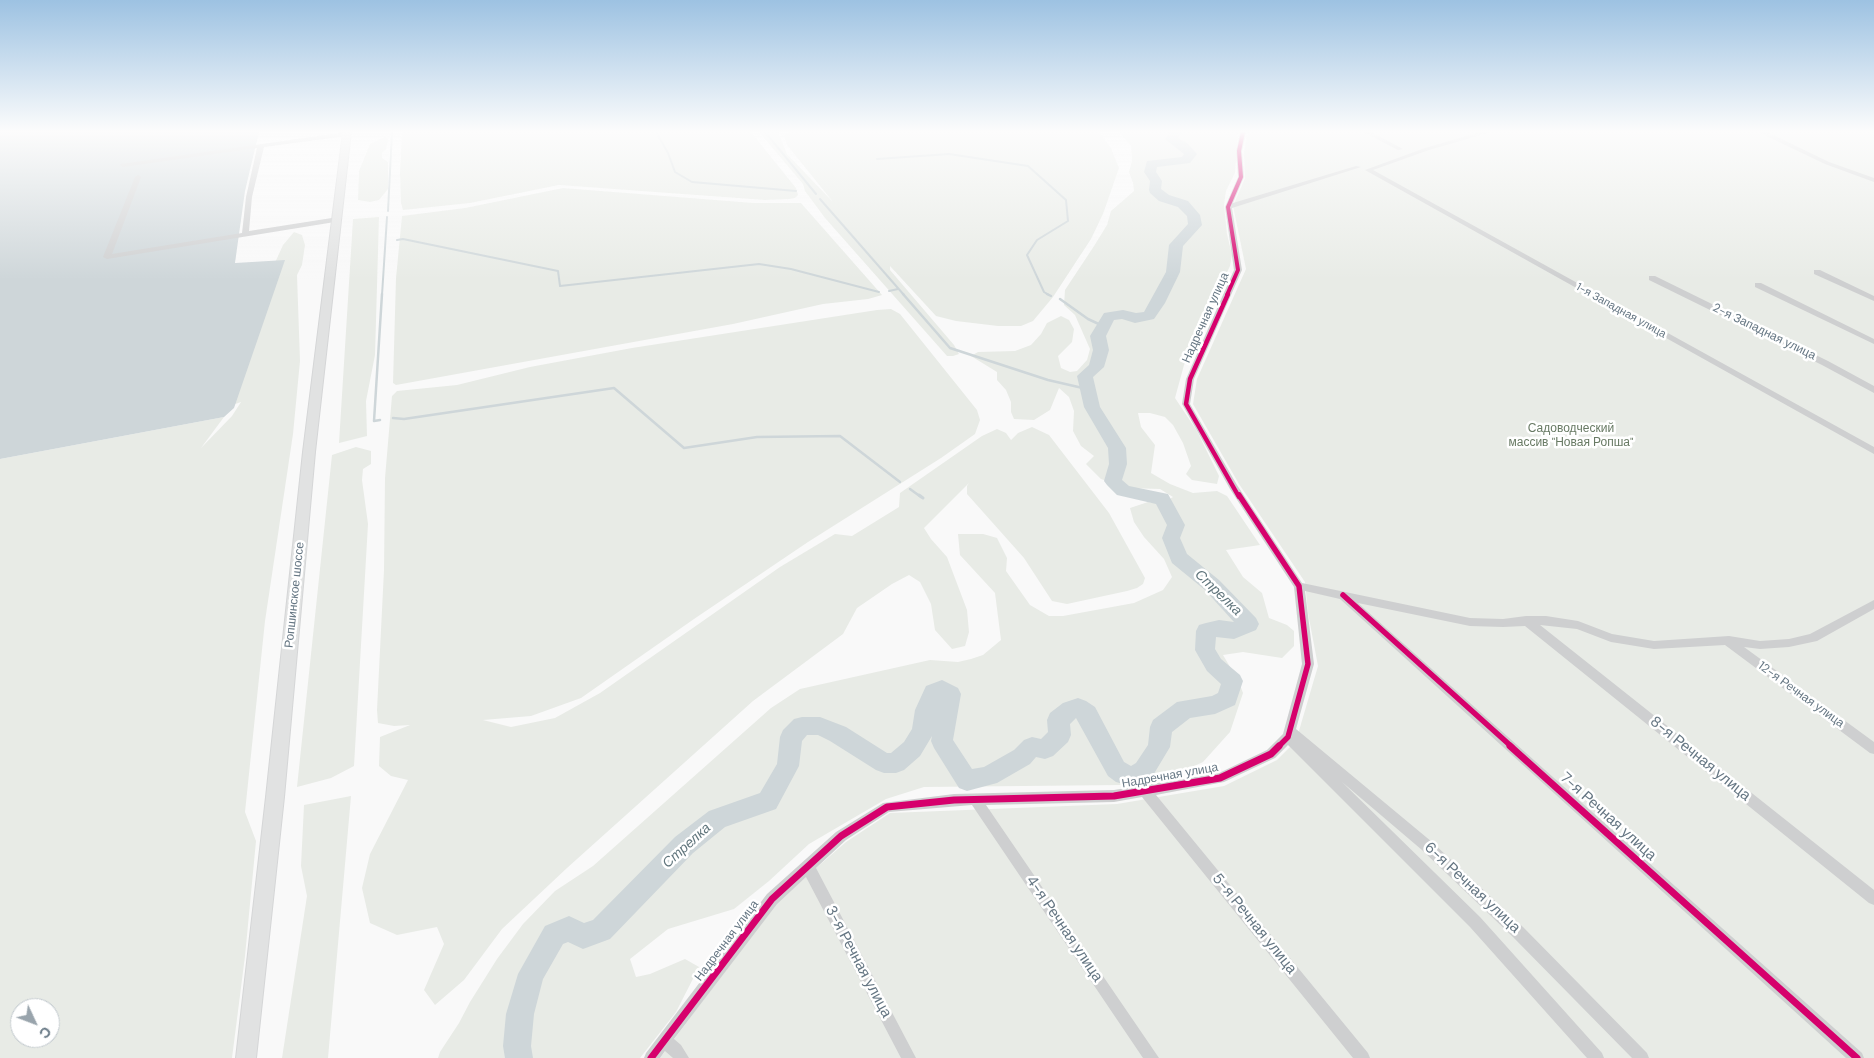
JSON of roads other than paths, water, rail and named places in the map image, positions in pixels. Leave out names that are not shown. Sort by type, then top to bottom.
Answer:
[{"type":"main road","name":"Ропшинское шоссе","points":[[246,1058],[275,797],[309,452],[342,181]]},
{"type":"street","points":[[136,181],[106,257],[338,219]]},
{"type":"street","points":[[245,235],[248,197],[253,181]]},
{"type":"street","points":[[1228,207],[1239,181]]},
{"type":"street","points":[[1228,207],[1311,181]]},
{"type":"street","name":"1-я Западная улица","points":[[1388,181],[1874,451]]},
{"type":"street","name":"Надречная улица","points":[[651,1058],[772,899],[841,836],[887,807],[975,799],[1114,796],[1220,778],[1271,754],[1289,734],[1308,664],[1299,586],[1233,488],[1186,404],[1190,378],[1238,270],[1228,207]]},
{"type":"street","points":[[1817,272],[1874,299]]},
{"type":"street","name":"2-я Западная улица","points":[[1652,278],[1825,363],[1874,390]]},
{"type":"street","points":[[1758,285],[1874,342]]},
{"type":"street","points":[[1864,446],[1874,440]]},
{"type":"street","points":[[1299,586],[1470,622],[1503,623],[1546,620],[1578,625],[1611,638],[1654,645],[1727,641],[1760,645],[1789,643],[1813,638],[1874,604]]},
{"type":"street","name":"7-я Речная улица","points":[[1344,594],[1857,1058]]},
{"type":"street","name":"8-я Речная улица","points":[[1526,620],[1874,898]]},
{"type":"street","name":"12-я Речная улица","points":[[1727,641],[1874,749]]},
{"type":"street","name":"6-я Речная улица","points":[[1289,734],[1475,922],[1598,1058]]},
{"type":"street","name":"6-я Речная улица","points":[[1289,734],[1427,846],[1518,932],[1642,1058]]},
{"type":"street","name":"5-я Речная улица","points":[[1145,790],[1363,1058]]},
{"type":"street","name":"4-я Речная улица","points":[[975,799],[1152,1058]]},
{"type":"street","name":"3-я Речная улица","points":[[808,867],[909,1058]]},
{"type":"street","points":[[664,1041],[676,1050],[682,1058]]},
{"type":"waterway","points":[[388,211],[390,181]]},
{"type":"waterway","points":[[691,181],[796,191]]},
{"type":"waterway","points":[[806,181],[816,194]]},
{"type":"waterway","points":[[1045,181],[1066,200],[1068,221],[1037,240],[1027,255],[1044,292],[1049,295]]},
{"type":"waterway","name":"Стрелка","points":[[519,1058],[517,1046],[520,1014],[531,974],[554,935],[569,929],[583,936],[601,930],[684,845],[717,819],[768,801],[788,766],[791,737],[802,726],[820,726],[838,734],[884,763],[896,763],[912,749],[923,731],[926,710],[934,692],[942,689],[950,694],[942,741],[967,781],[989,776],[1022,757],[1032,747],[1045,749],[1060,735],[1058,720],[1078,707],[1087,714],[1116,769],[1124,775],[1134,777],[1144,770],[1159,747],[1161,727],[1185,709],[1215,705],[1227,699],[1232,681],[1214,665],[1205,650],[1206,631],[1219,628],[1234,631],[1249,624],[1212,585],[1179,558],[1171,538],[1176,525],[1162,498],[1142,496],[1123,491],[1113,481],[1118,464],[1117,448],[1092,407],[1085,376],[1096,367],[1101,350],[1098,336],[1109,316],[1123,314],[1135,318],[1149,316],[1158,303],[1173,272],[1176,245],[1195,225],[1193,215],[1183,204],[1164,198],[1155,190],[1156,181]]},
{"type":"waterway","points":[[820,199],[904,295]]},
{"type":"waterway","points":[[382,295],[387,217]]},
{"type":"waterway","points":[[397,240],[403,239],[558,271],[560,286],[759,264],[791,269],[879,292]]},
{"type":"waterway","points":[[889,291],[898,289]]},
{"type":"waterway","points":[[380,420],[374,421],[382,294]]},
{"type":"waterway","points":[[903,294],[950,348],[1048,380],[1087,389]]},
{"type":"waterway","points":[[1060,299],[1088,319],[1103,326]]},
{"type":"waterway","points":[[393,418],[404,419],[614,388],[684,448],[757,437],[840,436],[900,482]]},
{"type":"waterway","points":[[910,489],[921,497]]},
{"type":"waterway","points":[[919,495],[923,498]]},
{"type":"park label","name":"Садоводческий массив \"Новая Ропша\"","points":[[1571,436]]}]
